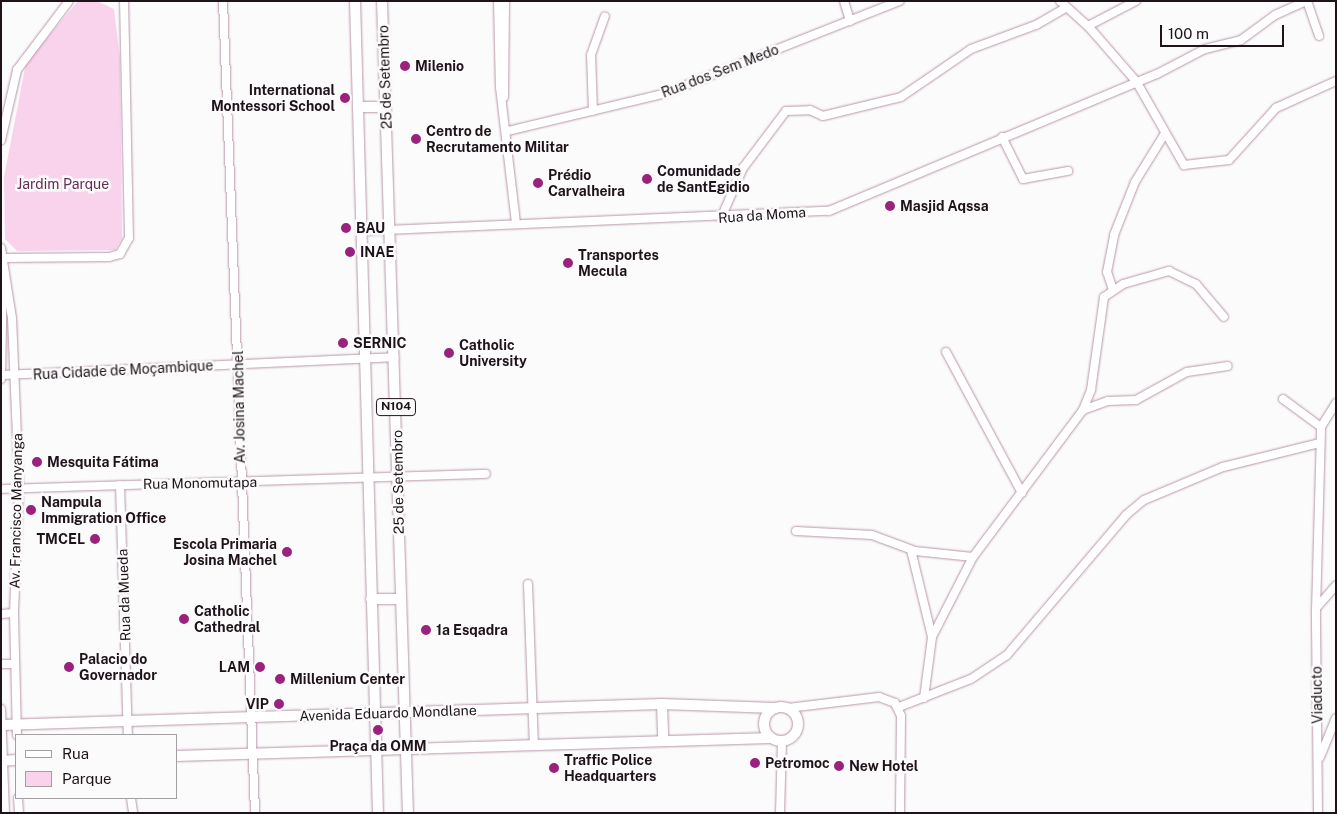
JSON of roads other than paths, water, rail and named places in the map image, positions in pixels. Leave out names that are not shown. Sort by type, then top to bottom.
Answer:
[{"type":"main road","name":"25 de Setembro","points":[[355,1],[366,358],[373,713],[378,813]]},
{"type":"main road","name":"25 de Setembro","points":[[382,1],[395,357],[400,599],[407,712],[408,813]]},
{"type":"main road","points":[[358,107],[386,107]]},
{"type":"main road","points":[[371,599],[400,599]]},
{"type":"main road","points":[[662,704],[663,741]]},
{"type":"main road","name":"Avenida Eduardo Mondlane","points":[[2,725],[16,730],[128,722],[662,704],[775,708]]},
{"type":"main road","points":[[178,756],[771,738],[782,741],[793,736],[798,726],[788,708],[775,708],[763,721],[771,738]]},
{"type":"main road","points":[[2,761],[15,760]]},
{"type":"street","points":[[1,140],[17,70],[69,1]]},
{"type":"street","points":[[3,258],[109,257],[120,254],[129,238],[124,1]]},
{"type":"street","name":"Av. Josina Machel","points":[[223,1],[239,365],[240,482],[255,813]]},
{"type":"street","points":[[498,1],[504,97],[516,223]]},
{"type":"street","points":[[503,59],[505,1]]},
{"type":"street","points":[[844,1],[850,22]]},
{"type":"street","name":"Rua dos Sem Medo","points":[[508,131],[666,93],[850,22],[899,1]]},
{"type":"street","points":[[1088,26],[1136,1]]},
{"type":"street","points":[[1306,1],[1319,36]]},
{"type":"street","name":"Rua da Moma","points":[[362,231],[516,223],[721,218],[829,211],[1002,136],[1136,81],[1205,49],[1241,40],[1275,16],[1306,1]]},
{"type":"street","points":[[721,218],[743,168],[786,111],[810,110],[823,116],[901,97],[971,49],[1036,25],[1063,5],[1088,26],[1136,81],[1164,135],[1184,165],[1221,164],[1276,108],[1336,81]]},
{"type":"street","points":[[593,111],[592,55],[605,16]]},
{"type":"street","points":[[1113,290],[1107,272],[1114,235],[1135,182],[1164,135]]},
{"type":"street","points":[[1002,136],[1023,179],[1068,171]]},
{"type":"street","name":"Av. Francisco Manyanga","points":[[1,248],[15,376],[19,488],[14,613],[16,730]]},
{"type":"street","name":"Av. Francisco Manyanga","points":[[1,376],[3,258]]},
{"type":"street","points":[[924,698],[932,637],[973,557],[1083,410],[1096,359],[1100,307],[1113,290],[1169,272],[1183,275],[1224,317]]},
{"type":"street","points":[[946,352],[1022,493]]},
{"type":"street","name":"Rua Cidade de Moçambique","points":[[1,376],[395,357]]},
{"type":"street","points":[[1083,410],[1108,402],[1136,400],[1187,372],[1228,366]]},
{"type":"street","points":[[1283,398],[1321,427],[1336,403]]},
{"type":"street","name":"Viaducto","points":[[1318,813],[1316,610],[1321,427]]},
{"type":"street","points":[[899,707],[971,679],[1007,655],[1126,515],[1144,500],[1223,468],[1320,443]]},
{"type":"street","name":"Rua Monomutapa","points":[[1,489],[486,474]]},
{"type":"street","name":"Rua da Mueda","points":[[120,485],[128,734]]},
{"type":"street","points":[[796,531],[872,535],[911,550],[973,557]]},
{"type":"street","points":[[911,550],[932,637]]},
{"type":"street","points":[[528,584],[534,745]]},
{"type":"street","points":[[1316,610],[1336,585]]},
{"type":"street","points":[[1,614],[14,613]]},
{"type":"street","points":[[1,664],[15,664]]},
{"type":"street","points":[[788,708],[879,697],[889,698],[899,707],[900,813]]},
{"type":"street","points":[[1,708],[5,813]]},
{"type":"street","points":[[1318,761],[1336,718]]},
{"type":"street","points":[[780,813],[782,741]]},
{"type":"street","points":[[18,799],[19,813]]},
{"type":"street","points":[[132,799],[133,813]]},
{"type":"place","name":"Milenio","points":[[405,66]]},
{"type":"place","name":"International Montessori School","points":[[345,98]]},
{"type":"place","name":"Centro de Recrutamento Militar","points":[[416,139]]},
{"type":"place","name":"Comunidade de SantEgidio","points":[[647,179]]},
{"type":"place","name":"Prédio Carvalheira","points":[[538,183]]},
{"type":"place","name":"Masjid Aqssa","points":[[890,206]]},
{"type":"place","name":"BAU","points":[[346,228]]},
{"type":"place","name":"INAE","points":[[350,252]]},
{"type":"place","name":"Transportes Mecula","points":[[568,263]]},
{"type":"place","name":"SERNIC","points":[[343,343]]},
{"type":"place","name":"Catholic University","points":[[449,353]]},
{"type":"place","name":"Mesquita Fátima","points":[[37,462]]},
{"type":"place","name":"Nampula Immigration Office","points":[[31,510]]},
{"type":"place","name":"TMCEL","points":[[95,539]]},
{"type":"place","name":"Escola Primaria Josina Machel","points":[[287,552]]},
{"type":"place","name":"Catholic Cathedral","points":[[184,619]]},
{"type":"place","name":"1a Esqadra","points":[[426,630]]},
{"type":"place","name":"Palacio do Governador","points":[[69,667]]},
{"type":"place","name":"LAM","points":[[260,667]]},
{"type":"place","name":"Millenium Center","points":[[280,679]]},
{"type":"place","name":"VIP","points":[[279,704]]},
{"type":"place","name":"Praça da OMM","points":[[378,730]]},
{"type":"place","name":"Petromoc","points":[[755,763]]},
{"type":"place","name":"New Hotel","points":[[839,766]]},
{"type":"place","name":"Traffic Police Headquarters","points":[[554,768]]},
{"type":"park label","name":"Jardim Parque","points":[[63,184]]}]
